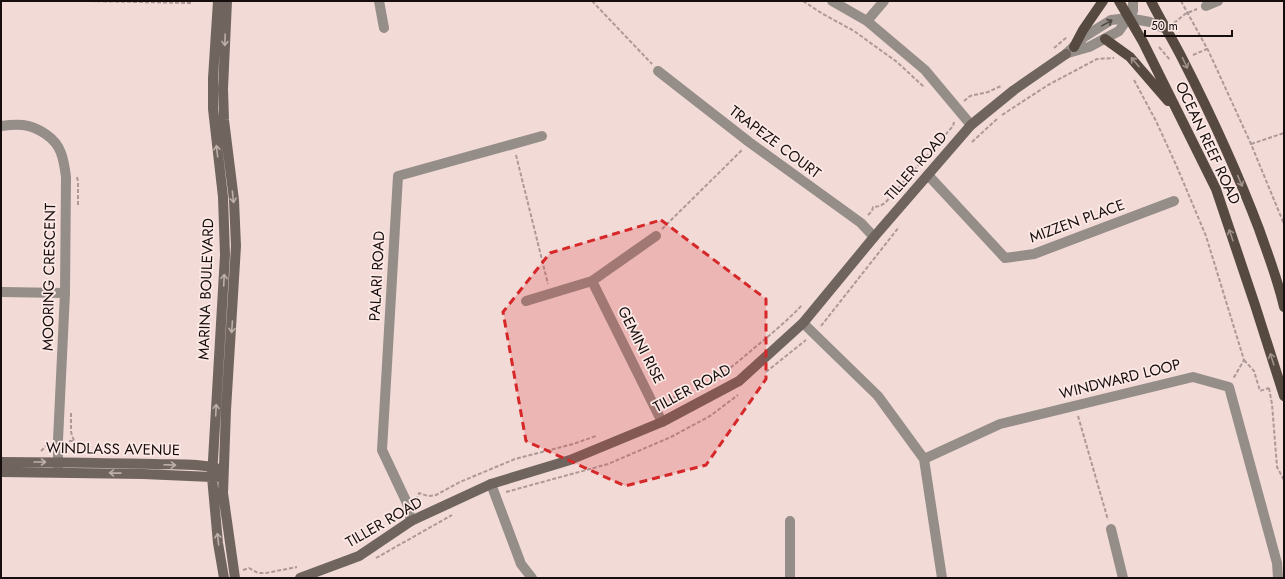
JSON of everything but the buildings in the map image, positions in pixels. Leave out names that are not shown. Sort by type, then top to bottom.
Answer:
[{"type":"main road","points":[[1070,50],[1103,1]]},
{"type":"main road","name":"OCEAN REEF ROAD","points":[[1119,1],[1143,42],[1216,189],[1284,396]]},
{"type":"main road","name":"OCEAN REEF ROAD","points":[[1151,1],[1183,60],[1241,182],[1268,254],[1284,307]]},
{"type":"main road","points":[[1104,39],[1122,55],[1130,57],[1178,113]]},
{"type":"street","name":"MARINA BOULEVARD","points":[[218,1],[213,78],[213,109],[223,197],[225,255],[212,478],[216,522],[224,578]]},
{"type":"street","name":"MARINA BOULEVARD","points":[[228,1],[223,89],[224,120],[234,200],[236,246],[223,493],[235,578]]},
{"type":"street","points":[[379,1],[384,28]]},
{"type":"street","points":[[832,1],[867,21],[925,70],[971,125]]},
{"type":"street","points":[[867,21],[884,1]]},
{"type":"street","name":"TILLER ROAD","points":[[1070,50],[1089,47],[1119,31],[1133,11],[1133,1]]},
{"type":"street","points":[[1206,6],[1218,1]]},
{"type":"street","name":"TILLER ROAD","points":[[300,578],[359,556],[411,521],[490,484],[570,460],[662,422],[739,381],[803,323],[874,237],[971,125],[1014,90],[1070,50],[1084,37],[1111,20],[1128,18],[1150,22],[1166,29]]},
{"type":"street","name":"TRAPEZE COURT","points":[[658,71],[749,142],[861,223],[874,237]]},
{"type":"street","name":"MOORING CRESCENT","points":[[1,126],[22,125],[34,128],[45,134],[61,151],[64,164],[66,177],[65,293],[58,440],[58,473]]},
{"type":"street","name":"PALARI ROAD","points":[[411,521],[407,503],[382,450],[398,176],[542,136]]},
{"type":"street","name":"MIZZEN PLACE","points":[[928,175],[1005,258],[1034,254],[1174,201]]},
{"type":"street","points":[[526,301],[592,281],[656,236]]},
{"type":"street","name":"GEMINI RISE","points":[[592,281],[662,422]]},
{"type":"street","points":[[1,292],[65,293]]},
{"type":"street","points":[[803,323],[878,396],[924,459],[942,578]]},
{"type":"street","name":"WINDWARD LOOP","points":[[924,459],[1000,424],[1193,377],[1229,387]]},
{"type":"street","points":[[1229,387],[1277,563],[1278,578]]},
{"type":"street","name":"WINDLASS AVENUE","points":[[1,462],[143,464],[213,467],[223,473]]},
{"type":"street","name":"WINDLASS AVENUE","points":[[1,472],[142,474],[212,478],[223,473]]},
{"type":"street","points":[[490,484],[521,564],[532,578]]},
{"type":"street","points":[[790,521],[790,578]]},
{"type":"street","points":[[1110,529],[1123,578]]},
{"type":"path","points":[[85,1],[191,3]]},
{"type":"path","points":[[592,1],[658,71]]},
{"type":"path","points":[[803,1],[854,31],[898,62],[926,88]]},
{"type":"path","points":[[1181,1],[1209,52],[1251,144],[1284,224]]},
{"type":"path","points":[[1166,29],[1188,14],[1206,6]]},
{"type":"path","points":[[1049,52],[1071,33]]},
{"type":"path","points":[[968,145],[1001,116],[1048,85],[1097,59],[1122,55]]},
{"type":"path","points":[[1132,76],[1159,128],[1206,236],[1244,360],[1254,371],[1260,391]]},
{"type":"path","points":[[956,107],[970,96],[988,92],[1002,85]]},
{"type":"path","points":[[1251,144],[1284,133]]},
{"type":"path","points":[[656,236],[749,142]]},
{"type":"path","points":[[514,144],[550,293]]},
{"type":"path","points":[[764,374],[822,325],[899,226]]},
{"type":"path","points":[[1229,387],[1244,360]]},
{"type":"path","points":[[1269,388],[1272,404],[1277,467],[1284,480]]},
{"type":"path","points":[[495,495],[608,464],[671,437],[710,416],[740,393]]},
{"type":"path","points":[[1075,406],[1110,529]]},
{"type":"path","points":[[373,560],[455,513]]},
{"type":"highlighted area","points":[[661,220],[766,299],[766,379],[706,465],[625,486],[526,441],[503,312],[550,253]]}]
